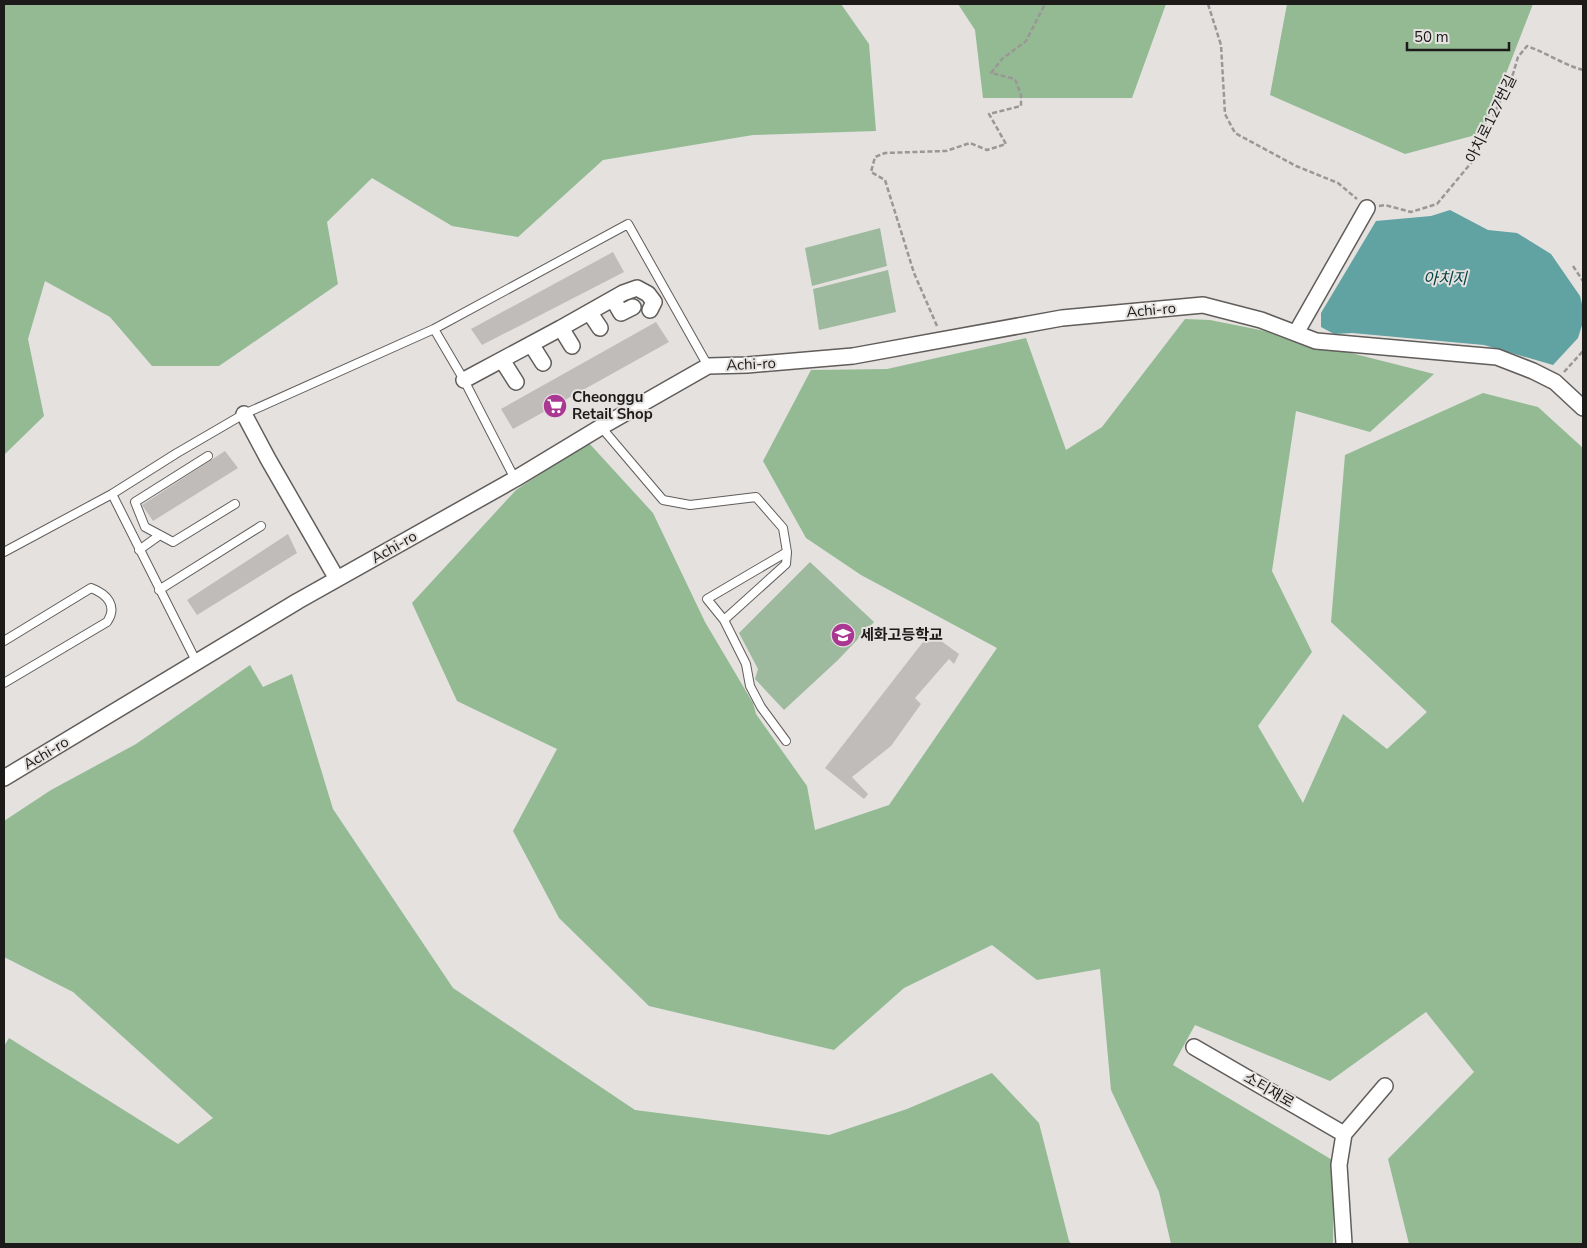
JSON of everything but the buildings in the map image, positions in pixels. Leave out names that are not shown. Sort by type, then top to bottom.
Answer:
[{"type":"street","points":[[1296,333],[1367,208]]},
{"type":"street","points":[[464,380],[613,299],[637,288],[648,294],[654,302],[650,310]]},
{"type":"street","points":[[613,299],[621,313],[633,307]]},
{"type":"street","name":"Achi-ro","points":[[4,778],[337,579],[708,366],[747,365],[853,356],[1062,318],[1203,305],[1261,320],[1316,341],[1498,357],[1555,382],[1583,408]]},
{"type":"street","points":[[590,313],[600,328]]},
{"type":"street","points":[[561,328],[572,346]]},
{"type":"street","points":[[531,344],[543,363]]},
{"type":"street","points":[[502,360],[516,382]]},
{"type":"street","points":[[244,414],[337,579]]},
{"type":"street","name":"소티재로","points":[[1194,1047],[1344,1134]]},
{"type":"street","points":[[1344,1244],[1339,1165],[1344,1134],[1385,1086]]},
{"type":"lane","points":[[4,552],[112,494],[244,414],[434,329],[628,224],[708,366]]},
{"type":"lane","points":[[434,329],[464,380],[514,479]]},
{"type":"lane","points":[[601,427],[664,500],[690,505],[756,497],[783,528],[787,552],[786,564],[724,620]]},
{"type":"lane","points":[[208,456],[135,502],[145,527],[173,542],[235,504]]},
{"type":"lane","points":[[112,494],[197,663]]},
{"type":"lane","points":[[159,590],[261,526]]},
{"type":"lane","points":[[139,550],[160,535]]},
{"type":"lane","points":[[786,741],[761,708],[750,686],[746,664],[724,620],[707,599],[787,552]]},
{"type":"lane","points":[[4,641],[91,588],[100,591],[112,608],[112,614],[107,622],[4,684]]},
{"type":"path","points":[[943,340],[914,273],[885,180],[871,172],[876,157],[892,153],[946,150],[970,143],[987,150],[1006,144],[989,114],[1021,106],[1021,95],[1015,78],[992,73],[1002,59],[1026,41],[1045,4]]},
{"type":"path","points":[[1208,4],[1221,45],[1226,114],[1235,133],[1296,166],[1338,183],[1367,208]]},
{"type":"path","name":"아치로127번길","points":[[1367,208],[1384,205],[1411,212],[1437,204],[1471,163],[1513,74],[1518,57],[1527,46],[1540,50],[1567,66],[1583,70]]},
{"type":"path","points":[[1573,266],[1583,281]]},
{"type":"path","points":[[1555,382],[1583,351]]},
{"type":"green space","points":[[4,4],[841,4],[869,44],[876,131],[753,135],[603,160],[518,237],[452,226],[372,178],[327,222],[338,284],[219,366],[152,366],[110,317],[45,281],[28,339],[44,416],[4,455]]},
{"type":"green space","points":[[958,4],[1166,4],[1132,98],[983,98],[975,30]]},
{"type":"green space","points":[[1287,4],[1533,4],[1483,133],[1405,154],[1270,95]]},
{"type":"green space","points":[[880,228],[887,266],[812,286],[805,248]]},
{"type":"green space","points":[[888,270],[896,312],[819,330],[813,289]]},
{"type":"green space","points":[[1185,319],[1210,320],[1260,330],[1434,374],[1370,432],[1296,411],[1272,571],[1312,652],[1258,726],[1303,803],[1343,714],[1387,749],[1427,712],[1331,622],[1345,455],[1483,393],[1538,407],[1583,448],[1583,1244],[1409,1244],[1388,1159],[1474,1072],[1426,1012],[1330,1081],[1195,1025],[1173,1065],[1334,1161],[1333,1244],[1171,1244],[1159,1192],[1111,1090],[1100,969],[1037,980],[992,945],[904,988],[834,1050],[649,1006],[559,918],[513,831],[557,749],[457,701],[412,603],[516,490],[588,442],[653,513],[705,622],[753,703],[756,714],[807,786],[815,830],[889,805],[997,648],[861,575],[806,538],[763,461],[811,370],[887,369],[1026,338],[1066,450],[1102,427]]},
{"type":"green space","points":[[810,562],[874,622],[838,660],[784,710],[755,679],[758,669],[739,633]]},
{"type":"green space","points":[[250,665],[263,687],[292,674],[333,809],[453,988],[635,1110],[829,1135],[907,1109],[992,1073],[1039,1123],[1071,1244],[4,1244],[4,1046],[9,1038],[178,1144],[213,1118],[73,992],[4,957],[4,821],[51,790],[136,744]]},
{"type":"water","name":"아치지","points":[[1450,210],[1488,230],[1517,233],[1551,254],[1580,296],[1583,308],[1583,322],[1578,338],[1553,365],[1484,345],[1352,333],[1334,334],[1321,327],[1321,313],[1376,221],[1431,216]]},
{"type":"place","name":"Cheonggu Retail Shop","points":[[555,406]]},
{"type":"place","name":"세화고등학교","points":[[843,635]]}]
